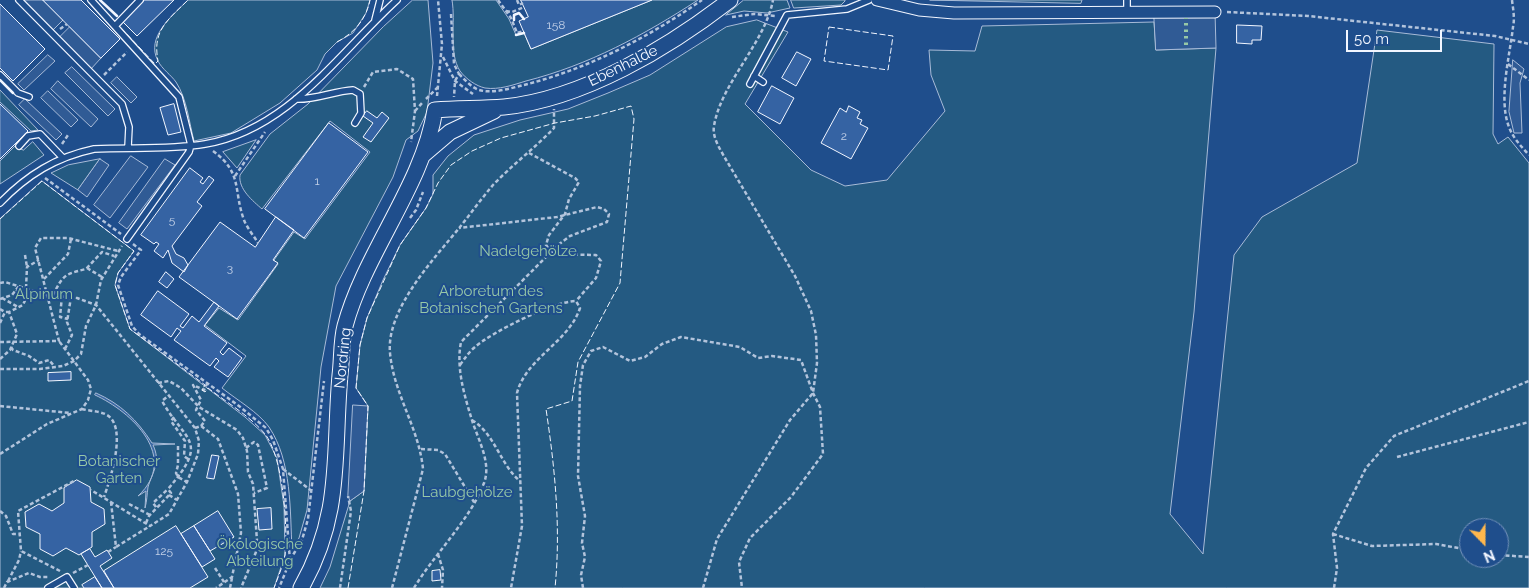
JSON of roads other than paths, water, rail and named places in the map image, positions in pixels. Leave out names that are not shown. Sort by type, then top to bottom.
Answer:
[{"type":"street","name":"Ebenhalde","points":[[435,110],[504,106],[553,95],[621,69],[671,42],[730,0]]},
{"type":"street","points":[[877,0],[919,10],[954,13],[1215,12]]},
{"type":"street","name":"Ebenhalde","points":[[420,158],[435,143],[450,132],[504,106]]},
{"type":"street","name":"Nordring","points":[[301,588],[318,554],[331,511],[344,327],[363,275],[420,158],[435,110]]},
{"type":"lane","points":[[19,0],[100,80],[124,110],[129,127],[128,147]]},
{"type":"lane","points":[[91,0],[178,97],[191,145],[127,239]]},
{"type":"lane","points":[[115,26],[140,0]]},
{"type":"lane","points":[[375,20],[380,0]]},
{"type":"lane","points":[[0,202],[36,172],[63,158],[94,149],[191,145],[242,133],[265,122],[296,99],[397,0]]},
{"type":"lane","points":[[750,84],[787,15],[847,10],[869,0]]},
{"type":"lane","points":[[1127,0],[1128,12]]},
{"type":"lane","points":[[0,75],[18,92],[29,97]]},
{"type":"lane","points":[[754,76],[763,82]]},
{"type":"lane","points":[[296,99],[306,99],[340,90],[353,90],[360,94],[361,113],[355,123]]},
{"type":"lane","points":[[19,146],[28,136],[40,134],[63,158]]},
{"type":"lane","points":[[48,588],[67,577],[74,588]]},
{"type":"park label","name":"Nadelgehölze","points":[[528,251]]},
{"type":"park label","name":"Alpinum","points":[[44,294]]},
{"type":"park label","name":"Arboretum des Botanischen Gartens","points":[[491,300]]},
{"type":"park label","name":"Botanischer Garten","points":[[119,470]]},
{"type":"park label","name":"Laubgehölze","points":[[467,492]]},
{"type":"park label","name":"Ökologische Abteilung","points":[[260,552]]}]
